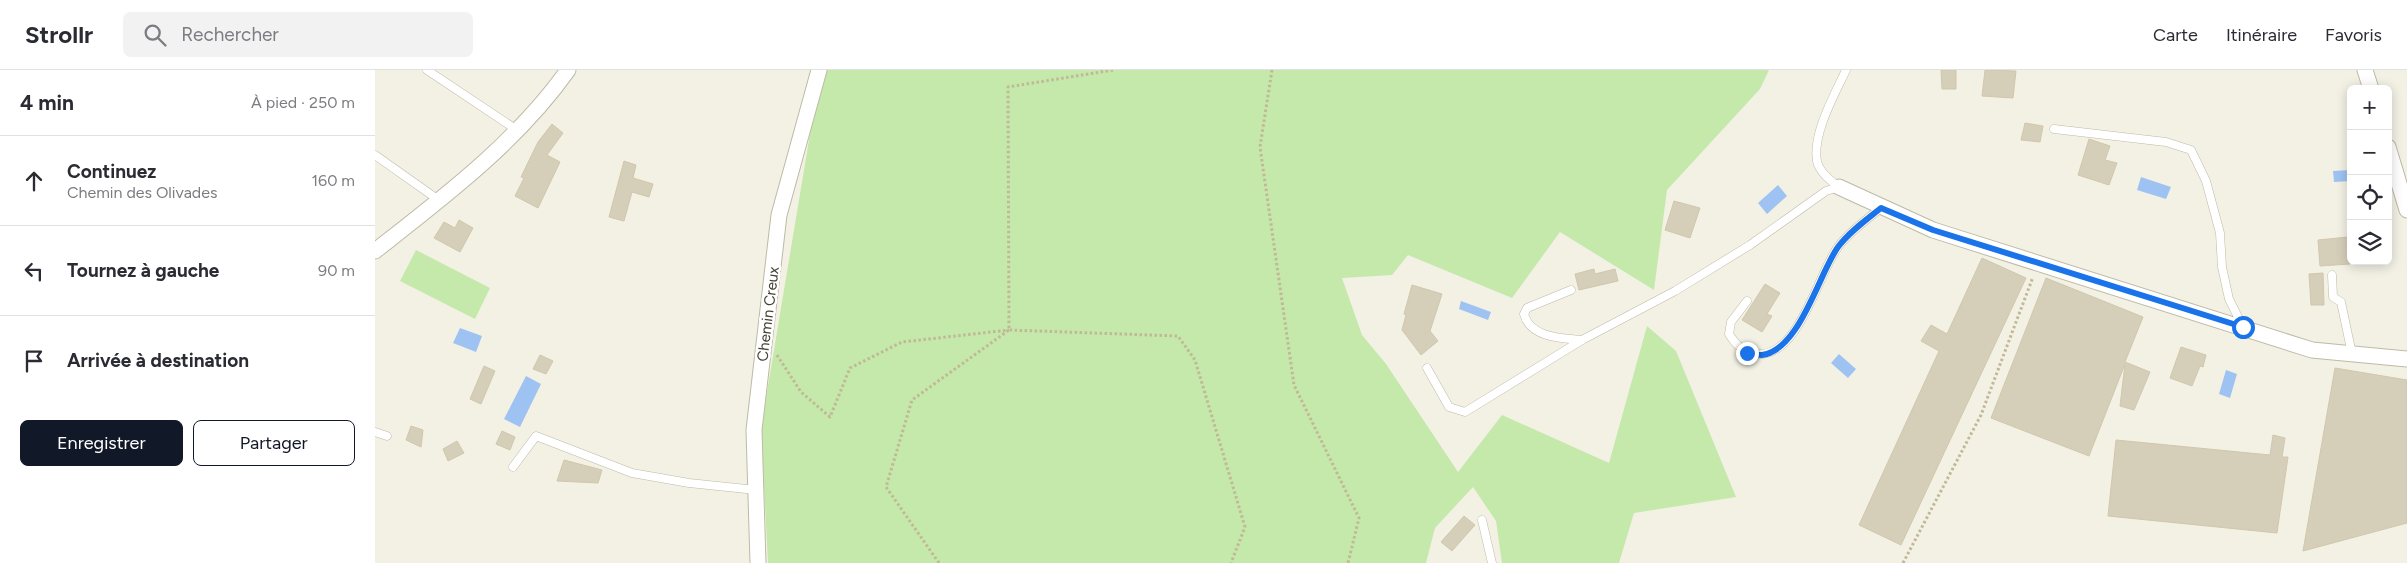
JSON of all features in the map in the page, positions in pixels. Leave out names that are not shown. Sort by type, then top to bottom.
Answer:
[{"type":"street","points":[[375,251],[440,201],[517,130],[569,70]]},
{"type":"street","name":"Chemin Creux","points":[[758,563],[754,430],[779,215],[819,70]]},
{"type":"street","points":[[2365,70],[2370,85]]},
{"type":"street","points":[[2392,160],[2407,210]]},
{"type":"street","points":[[1839,187],[1881,208],[1933,230],[2312,350],[2407,359]]},
{"type":"lane","points":[[427,70],[517,130]]},
{"type":"lane","points":[[1839,187],[1827,178],[1817,162],[1818,144],[1826,113],[1846,70]]},
{"type":"lane","points":[[2054,128],[2166,142],[2191,150],[2205,181],[2219,233],[2222,267],[2229,299],[2243,327]]},
{"type":"lane","points":[[375,155],[440,201]]},
{"type":"lane","points":[[1427,368],[1449,407],[1465,412],[1582,340],[1675,292],[1750,245],[1826,192],[1839,187]]},
{"type":"lane","points":[[1747,302],[1731,322],[1729,334],[1735,343],[1747,353],[1762,355],[1775,350],[1786,340],[1807,311],[1838,247],[1861,224],[1881,208]]},
{"type":"lane","points":[[2331,275],[2333,297],[2341,302],[2352,354]]},
{"type":"lane","points":[[1571,290],[1527,308],[1524,314],[1526,322],[1538,331],[1556,338],[1582,340]]},
{"type":"lane","points":[[375,432],[387,436]]},
{"type":"lane","points":[[513,467],[536,436],[632,473],[756,490]]},
{"type":"lane","points":[[1482,520],[1492,563]]},
{"type":"path","points":[[1009,330],[1008,86],[1113,70]]},
{"type":"path","points":[[1272,70],[1260,148],[1294,385],[1359,518],[1348,563]]},
{"type":"path","points":[[1903,563],[1981,415],[2039,263]]},
{"type":"path","points":[[939,563],[887,487],[912,400],[1009,330]]},
{"type":"path","points":[[765,336],[801,392],[830,417],[851,368],[902,342],[1009,330],[1178,336],[1195,360],[1245,527],[1231,563]]},
{"type":"green space","points":[[824,70],[1769,70],[1760,89],[1667,190],[1654,290],[1560,232],[1512,298],[1408,255],[1392,275],[1342,278],[1362,335],[1386,364],[1458,472],[1502,415],[1609,463],[1647,326],[1676,351],[1736,497],[1634,513],[1619,563],[1502,563],[1496,521],[1473,487],[1435,528],[1426,563],[768,563],[761,428],[816,98]]},
{"type":"green space","points":[[416,250],[490,288],[475,319],[400,281]]},
{"type":"water","points":[[2347,170],[2347,181],[2334,182],[2333,171]]},
{"type":"water","points":[[2141,177],[2171,187],[2166,199],[2137,190]]},
{"type":"water","points":[[1778,185],[1787,196],[1767,214],[1758,203]]},
{"type":"water","points":[[1461,301],[1491,312],[1488,320],[1459,309]]},
{"type":"water","points":[[460,328],[482,336],[476,352],[453,343]]},
{"type":"water","points":[[1839,354],[1856,369],[1848,378],[1831,363]]},
{"type":"water","points":[[2226,370],[2237,374],[2230,398],[2219,394]]},
{"type":"water","points":[[526,376],[541,384],[520,427],[504,419]]},
{"type":"building","points":[[1941,70],[1956,70],[1956,89],[1942,89]]},
{"type":"building","points":[[1985,70],[2016,71],[2013,98],[1982,96]]},
{"type":"building","points":[[2025,123],[2043,126],[2040,142],[2021,140]]},
{"type":"building","points":[[552,124],[563,133],[547,155],[560,162],[538,208],[515,196],[524,178],[521,177],[538,142]]},
{"type":"building","points":[[2089,139],[2110,146],[2105,160],[2117,163],[2109,185],[2078,175]]},
{"type":"building","points":[[624,161],[636,165],[633,178],[653,184],[649,197],[632,192],[624,221],[609,217]]},
{"type":"building","points":[[1674,201],[1700,208],[1690,238],[1665,230]]},
{"type":"building","points":[[459,220],[473,228],[460,252],[434,238],[444,222],[455,228]]},
{"type":"building","points":[[2347,237],[2347,264],[2320,266],[2318,240]]},
{"type":"building","points":[[1982,258],[2026,278],[1901,545],[1859,525],[1939,351],[1921,341],[1931,325],[1947,334]]},
{"type":"building","points":[[1594,269],[1595,274],[1615,269],[1618,281],[1579,290],[1575,274]]},
{"type":"building","points":[[2323,273],[2324,305],[2311,305],[2309,274]]},
{"type":"building","points":[[2046,278],[2143,317],[2125,362],[2150,372],[2134,410],[2120,406],[2125,364],[2089,456],[1991,418]]},
{"type":"building","points":[[1765,284],[1780,293],[1767,314],[1772,316],[1762,332],[1742,320]]},
{"type":"building","points":[[1412,285],[1442,294],[1430,331],[1438,341],[1421,355],[1402,330],[1406,315],[1404,314]]},
{"type":"building","points":[[2181,347],[2206,355],[2203,367],[2200,366],[2192,386],[2170,378]]},
{"type":"building","points":[[540,355],[553,361],[546,374],[533,369]]},
{"type":"building","points":[[484,366],[495,371],[481,404],[470,399]]},
{"type":"building","points":[[2335,368],[2407,380],[2407,523],[2303,551]]},
{"type":"building","points":[[411,426],[423,430],[421,447],[406,440]]},
{"type":"building","points":[[502,431],[515,437],[510,450],[496,444]]},
{"type":"building","points":[[2273,435],[2285,438],[2282,457],[2288,457],[2277,533],[2108,516],[2116,440],[2270,455]]},
{"type":"building","points":[[457,441],[464,453],[448,461],[443,449]]},
{"type":"building","points":[[564,460],[602,470],[598,483],[557,481]]},
{"type":"building","points":[[1464,516],[1475,525],[1452,551],[1441,542]]},
{"type":"route","points":[[1747,353],[1762,355],[1775,350],[1786,340],[1807,311],[1838,247],[1861,224],[1881,208],[1933,230],[2243,327]]}]
